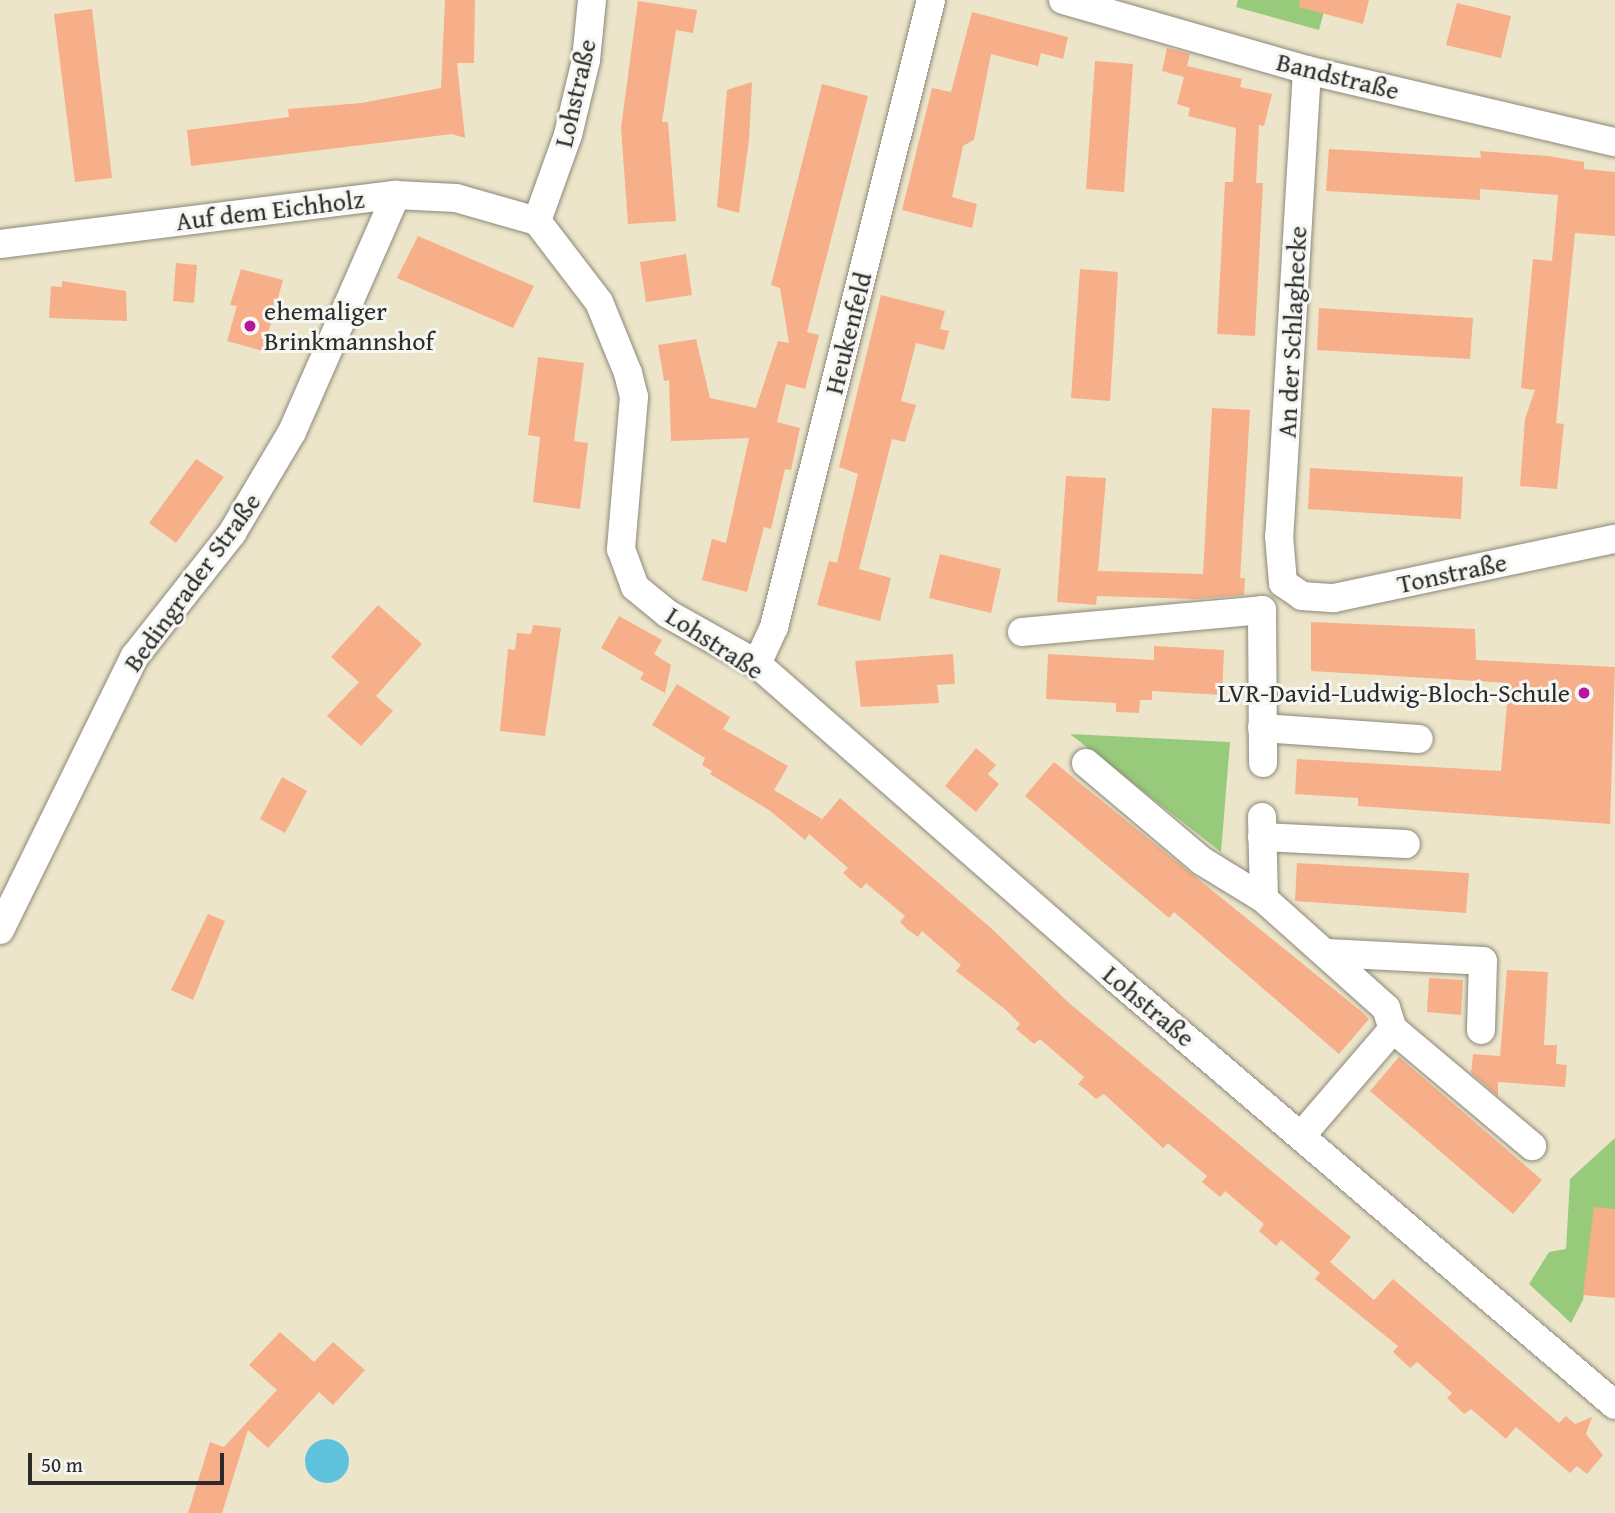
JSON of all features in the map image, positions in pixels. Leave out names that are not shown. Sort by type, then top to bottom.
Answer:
[{"type":"street","name":"Lohstraße","points":[[593,0],[586,60],[568,135],[537,221],[599,302],[628,373],[634,397],[621,549],[630,578],[643,596],[668,614],[757,664],[1615,1405]]},
{"type":"street","name":"Heukenfeld","points":[[757,664],[774,626],[931,0]]},
{"type":"street","name":"Bandstraße","points":[[1063,0],[1307,70],[1615,142]]},
{"type":"street","name":"An der Schlaghecke","points":[[1291,591],[1280,571],[1279,536],[1307,70]]},
{"type":"street","name":"Auf dem Eichholz","points":[[0,244],[396,195],[456,198],[537,221]]},
{"type":"street","name":"Bedingrader Straße","points":[[0,930],[135,656],[232,533],[292,432],[396,195]]},
{"type":"street","name":"Tonstraße","points":[[1291,591],[1316,599],[1334,598],[1615,539]]},
{"type":"street","points":[[1022,632],[1262,610],[1263,763]]},
{"type":"street","points":[[1262,728],[1419,739]]},
{"type":"street","points":[[1086,763],[1202,861],[1264,899],[1327,953],[1386,1008],[1393,1029],[1532,1146]]},
{"type":"street","points":[[1264,899],[1262,827],[1406,844]]},
{"type":"street","points":[[1327,953],[1483,961],[1481,1030]]},
{"type":"street","points":[[1301,1136],[1393,1029]]},
{"type":"green space","points":[[1238,0],[1327,0],[1319,30],[1236,7]]},
{"type":"green space","points":[[1070,734],[1230,742],[1221,852]]},
{"type":"green space","points":[[1615,1138],[1615,1211],[1596,1210],[1583,1300],[1571,1323],[1529,1284],[1549,1252],[1566,1249],[1570,1179]]},
{"type":"water","points":[[327,1439],[342,1446],[349,1461],[342,1476],[327,1483],[312,1476],[305,1461],[312,1446]]},
{"type":"building","points":[[445,0],[475,0],[474,63],[457,63],[465,138],[452,134],[191,166],[187,130],[289,117],[288,109],[361,103],[441,88]]},
{"type":"building","points":[[1300,0],[1369,0],[1363,24],[1299,7]]},
{"type":"building","points":[[638,1],[697,10],[693,33],[676,30],[662,122],[668,122],[676,221],[628,224],[621,128]]},
{"type":"building","points":[[1457,3],[1511,16],[1501,58],[1446,45]]},
{"type":"building","points":[[92,9],[112,178],[75,182],[54,14]]},
{"type":"building","points":[[972,12],[1068,37],[1063,59],[1041,53],[1038,66],[991,54],[974,140],[963,146],[952,197],[977,204],[972,228],[902,210],[932,88],[951,92]]},
{"type":"building","points":[[1167,48],[1190,54],[1187,66],[1242,79],[1240,87],[1272,94],[1264,126],[1259,125],[1256,183],[1263,183],[1255,336],[1217,334],[1225,182],[1233,182],[1236,128],[1188,116],[1190,108],[1177,104],[1184,77],[1162,71]]},
{"type":"building","points":[[1095,61],[1133,64],[1124,192],[1086,189]]},
{"type":"building","points":[[752,82],[749,140],[739,213],[717,207],[727,90]]},
{"type":"building","points":[[822,84],[868,96],[807,332],[819,335],[805,389],[786,384],[777,422],[800,428],[791,470],[785,469],[771,529],[764,527],[747,592],[702,580],[712,539],[726,543],[749,438],[671,441],[669,380],[664,381],[658,345],[696,339],[710,398],[756,408],[778,341],[789,343],[780,288],[771,285]]},
{"type":"building","points":[[1329,149],[1481,158],[1480,151],[1548,156],[1584,162],[1584,169],[1615,172],[1615,236],[1575,233],[1556,423],[1564,424],[1557,489],[1520,486],[1525,419],[1535,390],[1521,388],[1533,259],[1552,261],[1558,195],[1480,189],[1480,200],[1326,191]]},
{"type":"building","points":[[418,236],[534,286],[513,328],[397,278]]},
{"type":"building","points":[[686,254],[692,295],[646,302],[640,262]]},
{"type":"building","points":[[176,263],[197,265],[194,303],[173,301]]},
{"type":"building","name":"ehemaliger Brinkmannshof","points":[[241,269],[283,280],[263,351],[227,341],[237,306],[230,305]]},
{"type":"building","points":[[1080,269],[1118,272],[1110,401],[1071,398]]},
{"type":"building","points":[[62,281],[126,291],[127,321],[49,318],[51,286],[62,287]]},
{"type":"building","points":[[881,295],[945,311],[940,329],[949,331],[944,350],[916,343],[901,401],[916,405],[905,442],[892,439],[859,569],[891,578],[880,621],[817,605],[829,561],[837,563],[858,474],[839,467]]},
{"type":"building","points":[[1319,308],[1473,318],[1470,359],[1317,350]]},
{"type":"building","points":[[538,357],[584,363],[574,441],[588,443],[580,509],[533,502],[540,437],[528,435]]},
{"type":"building","points":[[1212,408],[1250,410],[1240,578],[1245,578],[1244,595],[1196,599],[1097,596],[1096,605],[1057,602],[1066,476],[1106,478],[1098,571],[1203,574]]},
{"type":"building","points":[[196,459],[224,477],[176,543],[149,523]]},
{"type":"building","points":[[1310,468],[1463,477],[1461,519],[1308,509]]},
{"type":"building","points":[[940,554],[1001,569],[991,613],[929,598]]},
{"type":"building","points":[[378,605],[422,644],[376,696],[393,711],[361,746],[327,716],[359,682],[331,657]]},
{"type":"building","points":[[619,616],[662,640],[654,654],[671,665],[665,693],[640,679],[644,673],[601,648]]},
{"type":"building","points":[[1311,622],[1475,629],[1476,660],[1615,667],[1610,824],[1358,806],[1358,798],[1295,794],[1297,759],[1501,771],[1509,683],[1311,671]]},
{"type":"building","points":[[533,625],[561,628],[545,736],[500,731],[508,649],[515,650],[517,633],[531,634]]},
{"type":"building","points":[[1154,646],[1224,650],[1222,695],[1152,691],[1152,700],[1140,700],[1139,713],[1116,712],[1116,703],[1046,699],[1048,654],[1154,660]]},
{"type":"building","points":[[953,654],[955,684],[937,685],[939,703],[861,707],[855,661]]},
{"type":"building","points":[[677,684],[730,717],[723,729],[788,766],[774,790],[822,819],[810,834],[840,798],[992,929],[1069,1003],[1351,1237],[1330,1262],[1374,1300],[1393,1279],[1559,1423],[1566,1416],[1575,1424],[1592,1417],[1586,1434],[1603,1455],[1587,1474],[1577,1466],[1570,1473],[1516,1427],[1506,1439],[1471,1409],[1464,1414],[1447,1398],[1452,1393],[1417,1362],[1410,1368],[1393,1352],[1398,1346],[1315,1279],[1320,1273],[1281,1240],[1276,1246],[1259,1231],[1264,1224],[1225,1191],[1220,1197],[1202,1182],[1207,1176],[1168,1143],[1163,1148],[1104,1094],[1096,1099],[1078,1084],[1084,1077],[1040,1039],[1034,1044],[1016,1029],[1020,1024],[1006,1010],[956,971],[961,965],[922,931],[918,937],[908,930],[900,922],[905,916],[866,883],[861,889],[843,873],[848,868],[809,834],[805,840],[769,810],[710,774],[712,771],[702,765],[705,758],[652,725]]},
{"type":"building","points":[[976,748],[996,765],[988,774],[999,784],[976,812],[945,786]]},
{"type":"building","points":[[1054,762],[1369,1019],[1339,1054],[1174,912],[1169,918],[1025,796]]},
{"type":"building","points":[[282,777],[307,791],[285,833],[260,819]]},
{"type":"building","points":[[1297,863],[1469,873],[1466,913],[1295,901]]},
{"type":"building","points":[[208,914],[225,921],[193,1000],[171,990]]},
{"type":"building","points":[[1507,970],[1548,972],[1544,1045],[1557,1045],[1556,1064],[1567,1065],[1565,1087],[1498,1082],[1498,1096],[1471,1073],[1473,1054],[1500,1056]]},
{"type":"building","points":[[1429,978],[1463,980],[1461,1015],[1427,1012]]},
{"type":"building","points":[[1399,1057],[1542,1180],[1513,1214],[1370,1091]]},
{"type":"building","points":[[1594,1207],[1615,1209],[1615,1298],[1583,1295]]},
{"type":"building","points":[[280,1332],[314,1362],[333,1342],[365,1370],[333,1405],[319,1392],[268,1448],[248,1430],[222,1513],[188,1513],[210,1442],[224,1447],[277,1390],[249,1365]]},
{"type":"place","name":"ehemaliger Brinkmannshof","points":[[250,326]]},
{"type":"place","name":"LVR-David-Ludwig-Bloch-Schule","points":[[1584,693]]}]
